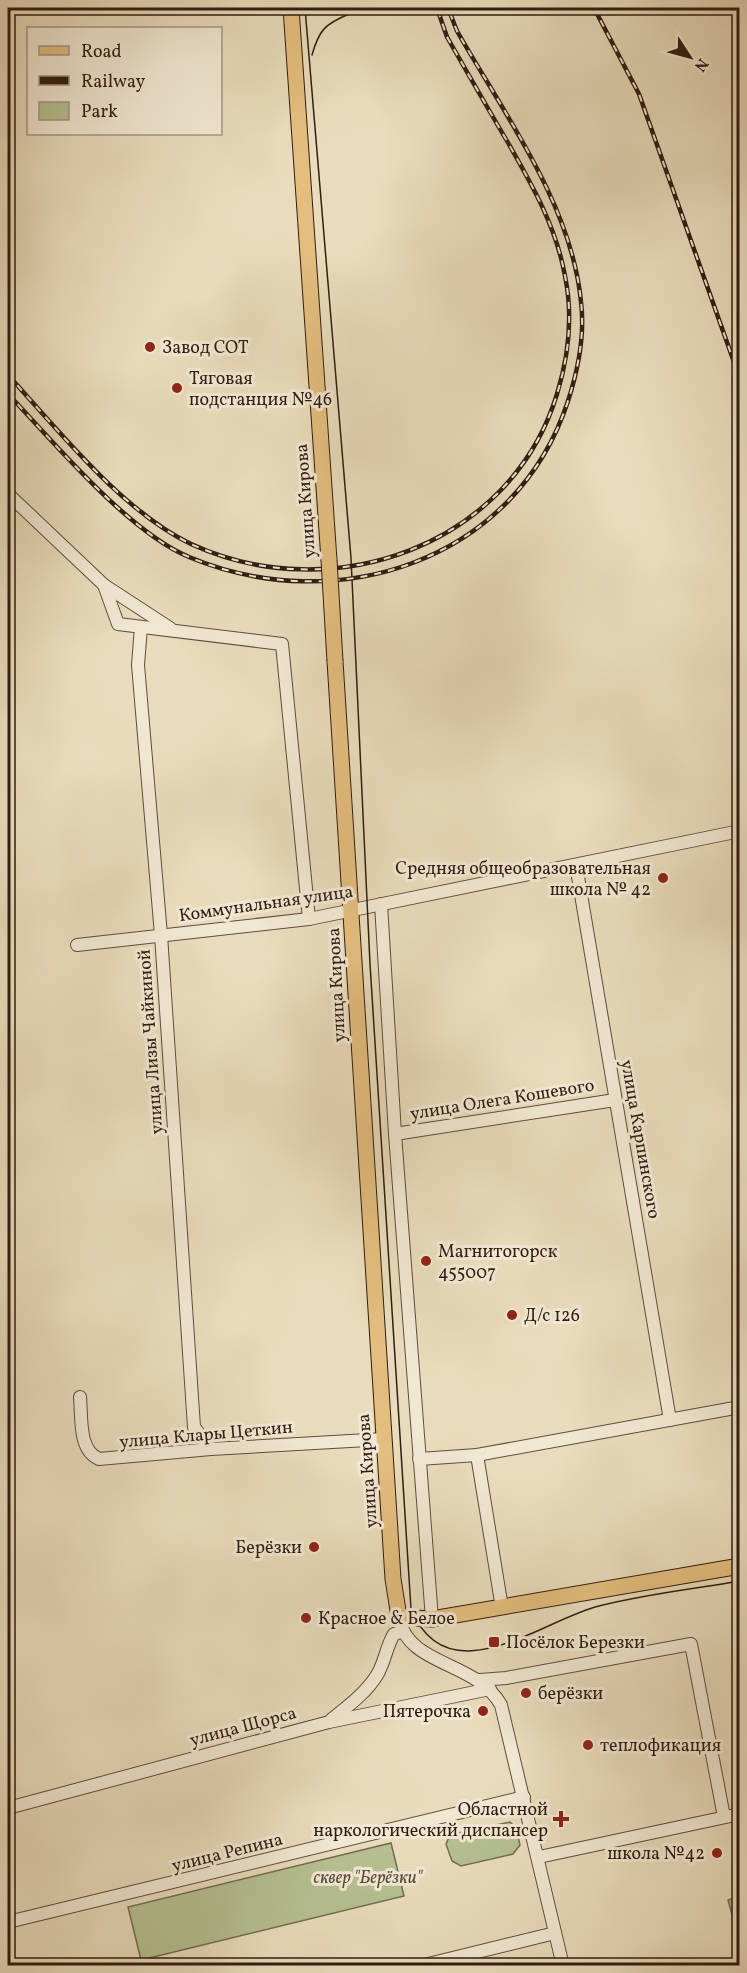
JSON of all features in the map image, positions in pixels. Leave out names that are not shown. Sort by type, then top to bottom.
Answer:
[{"type":"main road","name":"улица Кирова","points":[[291,8],[393,1579],[399,1617]]},
{"type":"main road","points":[[399,1617],[432,1619],[740,1566]]},
{"type":"street","points":[[8,494],[104,585],[173,630]]},
{"type":"street","points":[[104,585],[118,624],[282,644],[309,919]]},
{"type":"street","name":"улица Лизы Чайкиной","points":[[141,627],[138,665],[161,935],[194,1427],[211,1449]]},
{"type":"street","name":"Коммунальная улица","points":[[77,945],[309,919],[740,831]]},
{"type":"street","name":"улица Карпинского","points":[[576,865],[670,1420]]},
{"type":"street","points":[[381,904],[395,1134],[432,1619]]},
{"type":"street","name":"улица Олега Кошевого","points":[[395,1134],[615,1100]]},
{"type":"street","name":"улица Клары Цеткин","points":[[80,1397],[85,1446],[99,1460],[211,1449],[385,1439]]},
{"type":"street","points":[[419,1459],[477,1455],[740,1407]]},
{"type":"street","points":[[477,1455],[502,1608]]},
{"type":"street","points":[[399,1617],[401,1632],[424,1653],[480,1680],[490,1689],[501,1705],[563,1965]]},
{"type":"street","points":[[329,1722],[357,1698],[378,1674],[394,1634],[401,1632]]},
{"type":"street","points":[[480,1680],[506,1678],[691,1644],[724,1817]]},
{"type":"street","name":"улица Щорса","points":[[8,1808],[329,1722],[490,1689]]},
{"type":"street","name":"улица Репина","points":[[8,1922],[524,1797]]},
{"type":"street","points":[[539,1857],[740,1814]]},
{"type":"street","points":[[420,1965],[555,1933]]},
{"type":"green space","points":[[510,1822],[516,1828],[520,1845],[513,1854],[461,1866],[452,1861],[446,1844],[450,1835]]},
{"type":"green space","name":"сквер \"Берёзки\"","points":[[391,1843],[404,1896],[141,1960],[128,1907]]},
{"type":"green space","points":[[740,1897],[739,1941],[728,1900]]},
{"type":"tram line","points":[[305,8],[351,558],[370,964],[411,1609],[427,1635],[448,1648],[472,1651],[498,1646],[524,1637],[599,1606],[740,1581]]},
{"type":"tram line","points":[[318,8],[334,14],[361,8]]},
{"type":"tram line","points":[[312,55],[317,39],[324,29],[349,14]]},
{"type":"railway","points":[[8,375],[93,468],[141,512],[165,530],[191,544],[245,562],[301,569],[357,565],[410,550],[458,525],[500,491],[534,447],[557,394],[564,365],[569,305],[561,258],[542,206],[447,37],[437,8]]},
{"type":"railway","points":[[8,394],[93,484],[141,527],[165,545],[189,557],[246,575],[303,581],[360,577],[414,562],[464,537],[508,502],[543,456],[568,401],[580,352],[581,302],[575,266],[550,196],[515,128],[457,31],[448,8]]},
{"type":"railway","points":[[594,8],[639,94],[740,379]]},
{"type":"place","name":"Завод СОТ","points":[[150,347]]},
{"type":"place","name":"Тяговая подстанция №46","points":[[177,388]]},
{"type":"place","name":"Средняя общеобразовательная школа № 42","points":[[663,878]]},
{"type":"place","name":"Магнитогорск 455007","points":[[426,1261]]},
{"type":"place","name":"Д/с 126","points":[[512,1315]]},
{"type":"place","name":"Берёзки","points":[[314,1547]]},
{"type":"place","name":"Красное & Белое","points":[[306,1618]]},
{"type":"place","name":"Посёлок Березки","points":[[494,1642]]},
{"type":"place","name":"берёзки","points":[[526,1693]]},
{"type":"place","name":"Пятерочка","points":[[483,1711]]},
{"type":"place","name":"теплофикация","points":[[588,1745]]},
{"type":"place","name":"Областной наркологический диспансер","points":[[561,1819]]},
{"type":"place","name":"школа №42","points":[[717,1853]]}]
